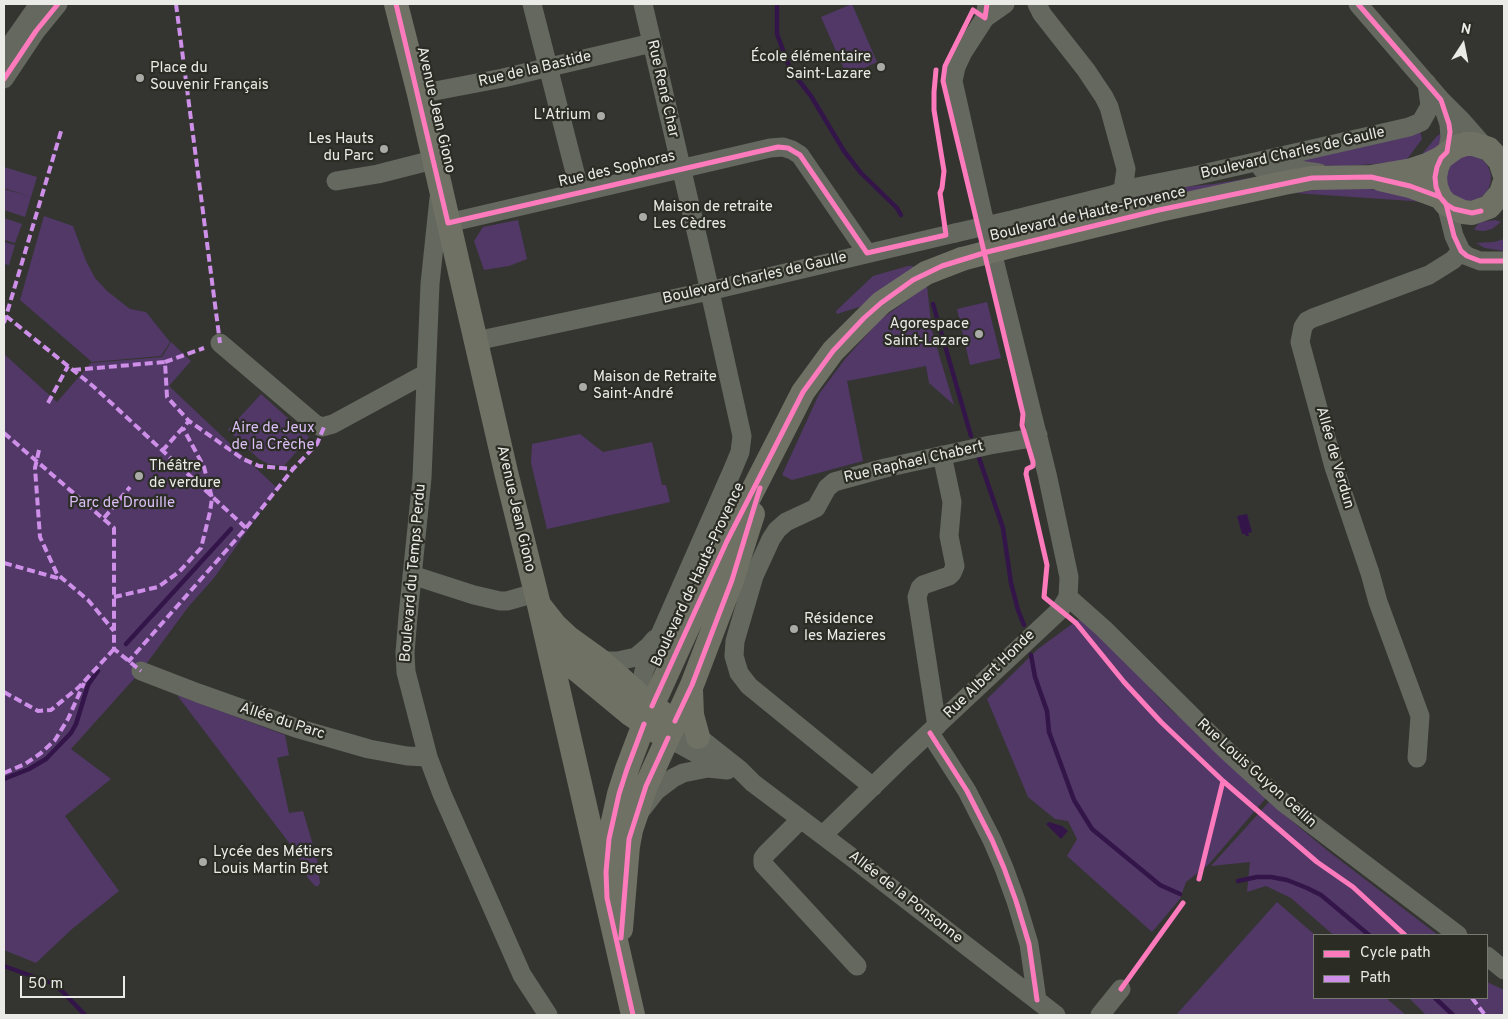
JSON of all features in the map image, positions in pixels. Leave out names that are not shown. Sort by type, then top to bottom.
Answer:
[{"type":"main road","name":"Avenue Jean Giono","points":[[396,4],[419,94],[440,191],[537,599]]},
{"type":"main road","name":"Boulevard de Haute-Provence","points":[[1372,177],[1417,168],[1444,155],[1456,146],[1465,144],[1474,144],[1499,161]]},
{"type":"main road","points":[[1443,200],[1436,187],[1435,177],[1437,167],[1444,155]]},
{"type":"main road","name":"Boulevard de Haute-Provence","points":[[655,719],[727,541],[799,399],[833,351],[864,318],[913,280],[962,259],[1023,243],[1159,210],[1312,178],[1340,176],[1372,177],[1410,186],[1443,200],[1463,212],[1476,212],[1504,217]]},
{"type":"main road","points":[[1476,212],[1496,201],[1501,194],[1504,184]]},
{"type":"main road","name":"Boulevard de Haute-Provence","points":[[655,719],[692,686],[732,580],[770,457]]},
{"type":"main road","points":[[537,599],[555,625],[554,643],[633,1015]]},
{"type":"main road","points":[[554,643],[566,661],[655,719]]},
{"type":"main road","points":[[554,643],[601,662],[655,719]]},
{"type":"main road","points":[[692,686],[692,715],[698,737]]},
{"type":"main road","points":[[621,926],[628,846],[631,830],[646,786],[655,719]]},
{"type":"main road","points":[[607,898],[607,857],[616,809],[627,769],[655,719]]},
{"type":"main road","points":[[622,966],[618,878],[622,831],[630,801],[650,747],[655,719]]},
{"type":"street","points":[[4,54],[39,4]]},
{"type":"street","points":[[4,79],[58,4]]},
{"type":"street","points":[[532,4],[580,192]]},
{"type":"street","name":"Rue René Char","points":[[643,4],[742,436],[740,452],[665,626]]},
{"type":"street","points":[[1005,4],[986,11],[963,52],[952,80],[985,224],[1038,435],[1068,572],[1068,597]]},
{"type":"street","points":[[1025,4],[1040,9],[1104,97],[1116,128],[1126,169],[1124,184]]},
{"type":"street","points":[[1358,4],[1441,100],[1499,161]]},
{"type":"street","name":"Rue de la Bastide","points":[[419,94],[652,43]]},
{"type":"street","name":"Boulevard Charles de Gaulle","points":[[476,341],[709,291],[1025,217],[1059,216],[1116,200],[1124,184],[1153,184],[1415,126],[1421,122],[1430,106],[1426,83]]},
{"type":"street","points":[[1441,100],[1449,124],[1450,138],[1444,155]]},
{"type":"street","name":"Rue des Sophoras","points":[[448,223],[778,146],[792,150],[800,155],[867,253]]},
{"type":"street","points":[[336,181],[378,174],[433,160]]},
{"type":"street","points":[[1198,175],[1279,168],[1340,176]]},
{"type":"street","name":"Boulevard du Temps Perdu","points":[[440,191],[430,284],[422,478],[405,663],[428,757],[442,794],[518,966],[526,982],[548,1015]]},
{"type":"street","points":[[1443,200],[1459,247],[1466,256],[1473,260],[1504,261]]},
{"type":"street","points":[[1459,247],[1461,227],[1476,212]]},
{"type":"street","name":"Allée de Verdun","points":[[1417,758],[1420,716],[1378,602],[1334,467],[1300,342],[1303,327],[1307,321],[1429,274],[1453,260],[1459,247]]},
{"type":"street","points":[[220,344],[314,424],[322,427],[329,426],[426,374]]},
{"type":"street","name":"Rue Raphael Chabert","points":[[873,787],[749,686],[739,673],[736,664],[735,641],[754,576],[770,539],[782,524],[816,508],[827,488],[834,482],[885,468],[1038,435]]},
{"type":"street","points":[[949,454],[953,510],[949,536],[955,566],[951,575],[923,585],[917,597],[933,729],[967,791],[1004,868],[1029,944],[1037,1000]]},
{"type":"street","points":[[412,575],[474,595],[500,601],[537,599]]},
{"type":"street","name":"Rue Albert Honde","points":[[823,835],[1060,610],[1068,597]]},
{"type":"street","name":"Rue Louis Guyon Gellin","points":[[1068,597],[1094,620],[1226,750],[1284,803],[1457,934]]},
{"type":"street","points":[[655,719],[644,671],[665,626]]},
{"type":"street","points":[[601,662],[636,657],[649,646],[665,626]]},
{"type":"street","name":"Allée du Parc","points":[[141,670],[198,694],[296,728],[369,749],[407,756],[428,757]]},
{"type":"street","name":"Allée de la Ponsonne","points":[[655,719],[698,737],[740,770],[753,784]]},
{"type":"street","name":"Allée de la Ponsonne","points":[[655,719],[727,770],[753,784],[823,835],[1056,1015]]},
{"type":"street","points":[[631,830],[648,800],[673,778],[683,773],[703,769],[727,770]]},
{"type":"street","points":[[801,819],[766,854],[763,858],[763,864],[857,966]]},
{"type":"street","points":[[1488,957],[1504,970]]},
{"type":"street","points":[[1100,1015],[1121,989]]},
{"type":"green space","points":[[852,4],[877,62],[847,76],[821,17]]},
{"type":"green space","points":[[1420,131],[1422,139],[1405,162],[1343,166],[1276,164]]},
{"type":"green space","points":[[1445,131],[1441,143],[1434,151],[1418,159],[1437,136]]},
{"type":"green space","points":[[1468,155],[1481,159],[1487,165],[1491,178],[1487,191],[1481,197],[1468,201],[1455,197],[1449,191],[1445,178],[1449,165],[1455,159]]},
{"type":"green space","points":[[4,167],[37,177],[31,197],[4,188]]},
{"type":"green space","points":[[1279,173],[1004,239],[1002,235],[1117,206],[1131,195]]},
{"type":"green space","points":[[1330,188],[1363,188],[1405,194],[1426,202],[1295,193]]},
{"type":"green space","points":[[4,189],[31,197],[25,217],[4,210]]},
{"type":"green space","points":[[44,216],[73,226],[86,261],[95,278],[107,291],[130,309],[146,312],[170,342],[161,356],[92,362],[20,300]]},
{"type":"green space","points":[[4,218],[22,224],[15,243],[4,240]]},
{"type":"green space","points":[[518,220],[527,259],[509,266],[484,270],[474,241],[483,227]]},
{"type":"green space","points":[[1495,220],[1501,222],[1492,229],[1484,231],[1474,230],[1481,222]]},
{"type":"green space","points":[[1504,239],[1504,251],[1485,248],[1476,243],[1494,242]]},
{"type":"green space","points":[[4,242],[15,245],[9,265],[4,264]]},
{"type":"green space","points":[[913,266],[914,269],[862,306],[837,314],[836,311],[873,276]]},
{"type":"green space","points":[[927,286],[932,331],[954,405],[929,383],[926,366],[847,381],[863,461],[792,480],[782,475],[819,394],[845,359],[881,319]]},
{"type":"green space","name":"Agorespace Saint-Lazare","points":[[987,302],[1001,358],[970,365],[957,309]]},
{"type":"green space","name":"Parc de Drouille","points":[[171,342],[191,361],[169,386],[277,488],[214,578],[189,606],[141,671],[71,749],[111,779],[65,816],[119,891],[72,929],[36,963],[4,950],[4,354],[57,402],[91,363],[162,357]]},
{"type":"green space","name":"Aire de Jeux de la Crèche","points":[[261,394],[309,437],[284,466],[268,464],[259,459],[228,430]]},
{"type":"green space","points":[[580,434],[603,452],[652,442],[662,485],[666,485],[670,502],[547,529],[531,463],[532,444]]},
{"type":"green space","points":[[1083,616],[1165,704],[1267,797],[1208,865],[1186,882],[1180,899],[1152,932],[1067,856],[1077,839],[1068,821],[1055,819],[1028,797],[987,699],[1038,649]]},
{"type":"green space","points":[[177,695],[285,735],[289,755],[277,758],[289,813],[303,811],[317,859],[320,883],[318,886],[315,886],[308,878],[296,852]]},
{"type":"green space","points":[[1269,802],[1328,851],[1437,934],[1334,934],[1291,898],[1266,886],[1247,892],[1250,862],[1211,866]]},
{"type":"green space","points":[[1277,902],[1314,934],[1313,999],[1387,999],[1406,1015],[1176,1015]]},
{"type":"green space","points":[[1488,982],[1504,990],[1504,1015],[1426,1015],[1410,999],[1488,999]]},
{"type":"shaded area","points":[[1247,514],[1252,532],[1248,533],[1249,536],[1242,534],[1237,516]]},
{"type":"shaded area","points":[[1049,822],[1062,826],[1068,831],[1061,839],[1046,824]]},
{"type":"waterway","points":[[777,4],[777,34],[790,69],[811,96],[844,151],[861,173],[897,208],[901,215]]},
{"type":"waterway","points":[[933,304],[971,436]]},
{"type":"waterway","points":[[979,458],[1003,528],[1011,583],[1024,625]]},
{"type":"waterway","points":[[126,644],[231,529]]},
{"type":"waterway","points":[[1031,655],[1035,677],[1047,711],[1049,732],[1074,800],[1092,829],[1160,885],[1180,894]]},
{"type":"waterway","points":[[4,779],[29,769],[46,759],[71,733],[76,724],[88,685],[98,671]]},
{"type":"waterway","points":[[1238,881],[1257,877],[1271,877],[1287,880],[1307,888],[1321,895],[1368,934]]},
{"type":"waterway","points":[[4,966],[51,983],[61,990],[85,1015]]},
{"type":"waterway","points":[[1436,999],[1453,1015]]},
{"type":"marked path","points":[[176,4],[220,343]]},
{"type":"marked path","points":[[4,323],[62,128]]},
{"type":"marked path","points":[[6,316],[94,387],[246,528],[128,662]]},
{"type":"marked path","points":[[165,362],[204,348]]},
{"type":"marked path","points":[[73,370],[165,362],[167,397],[189,421]]},
{"type":"marked path","points":[[48,403],[68,366]]},
{"type":"marked path","points":[[162,451],[189,421],[243,459],[259,466],[293,469]]},
{"type":"marked path","points":[[246,528],[293,469],[317,444],[324,427]]},
{"type":"marked path","points":[[114,597],[158,587],[179,572],[201,548],[212,498],[204,467],[183,428]]},
{"type":"marked path","points":[[4,433],[114,528],[114,649],[141,671]]},
{"type":"marked path","points":[[39,450],[35,468],[40,537],[57,574],[88,600],[114,631]]},
{"type":"marked path","points":[[104,518],[130,487]]},
{"type":"marked path","points":[[4,563],[61,579]]},
{"type":"marked path","points":[[4,692],[38,711],[51,710],[79,687],[114,649]]},
{"type":"marked path","points":[[4,773],[25,764],[55,740],[68,719],[84,683]]},
{"type":"marked path","points":[[1473,999],[1485,1015]]},
{"type":"cycle path","points":[[4,79],[36,31],[58,4]]},
{"type":"cycle path","points":[[396,4],[448,223],[778,147],[788,148],[800,155],[867,253],[946,235],[940,193],[944,171],[934,110],[936,70]]},
{"type":"cycle path","points":[[987,4],[985,18],[973,10],[945,66],[943,81],[1023,414],[1022,425],[1033,462],[1033,466],[1027,469],[1026,474],[1047,565],[1044,597],[1076,623],[1124,682],[1161,722],[1223,781],[1317,862],[1353,887],[1404,934]]},
{"type":"cycle path","points":[[1358,4],[1441,100],[1450,132],[1447,152],[1441,158],[1435,177],[1440,197],[1454,209],[1472,213],[1481,211]]},
{"type":"cycle path","points":[[652,706],[727,541],[803,392],[833,351],[864,318],[913,280],[942,266],[987,252],[1159,210],[1312,178],[1371,177],[1410,186],[1440,197]]},
{"type":"cycle path","points":[[1446,204],[1454,236],[1461,251],[1467,256],[1480,261],[1504,261]]},
{"type":"cycle path","points":[[675,721],[692,685],[732,580],[760,488]]},
{"type":"cycle path","points":[[633,1015],[607,898],[606,872],[609,839],[619,794],[644,724]]},
{"type":"cycle path","points":[[930,733],[967,791],[1004,868],[1029,944],[1037,1000]]},
{"type":"cycle path","points":[[621,938],[629,839],[646,786],[668,738]]},
{"type":"cycle path","points":[[1199,879],[1223,781]]},
{"type":"cycle path","points":[[1121,989],[1183,903]]},
{"type":"place","name":"École élémentaire Saint-Lazare","points":[[881,67]]},
{"type":"place","name":"Place du Souvenir Français","points":[[140,78]]},
{"type":"place","name":"L'Atrium","points":[[601,116]]},
{"type":"place","name":"Les Hauts du Parc","points":[[384,149]]},
{"type":"place","name":"Maison de retraite Les Cèdres","points":[[643,217]]},
{"type":"place","name":"Agorespace Saint-Lazare","points":[[979,334]]},
{"type":"place","name":"Maison de Retraite Saint-André","points":[[583,387]]},
{"type":"place","name":"Théâtre de verdure","points":[[139,476]]},
{"type":"place","name":"Résidence les Mazieres","points":[[794,629]]},
{"type":"place","name":"Lycée des Métiers Louis Martin Bret","points":[[203,862]]}]
